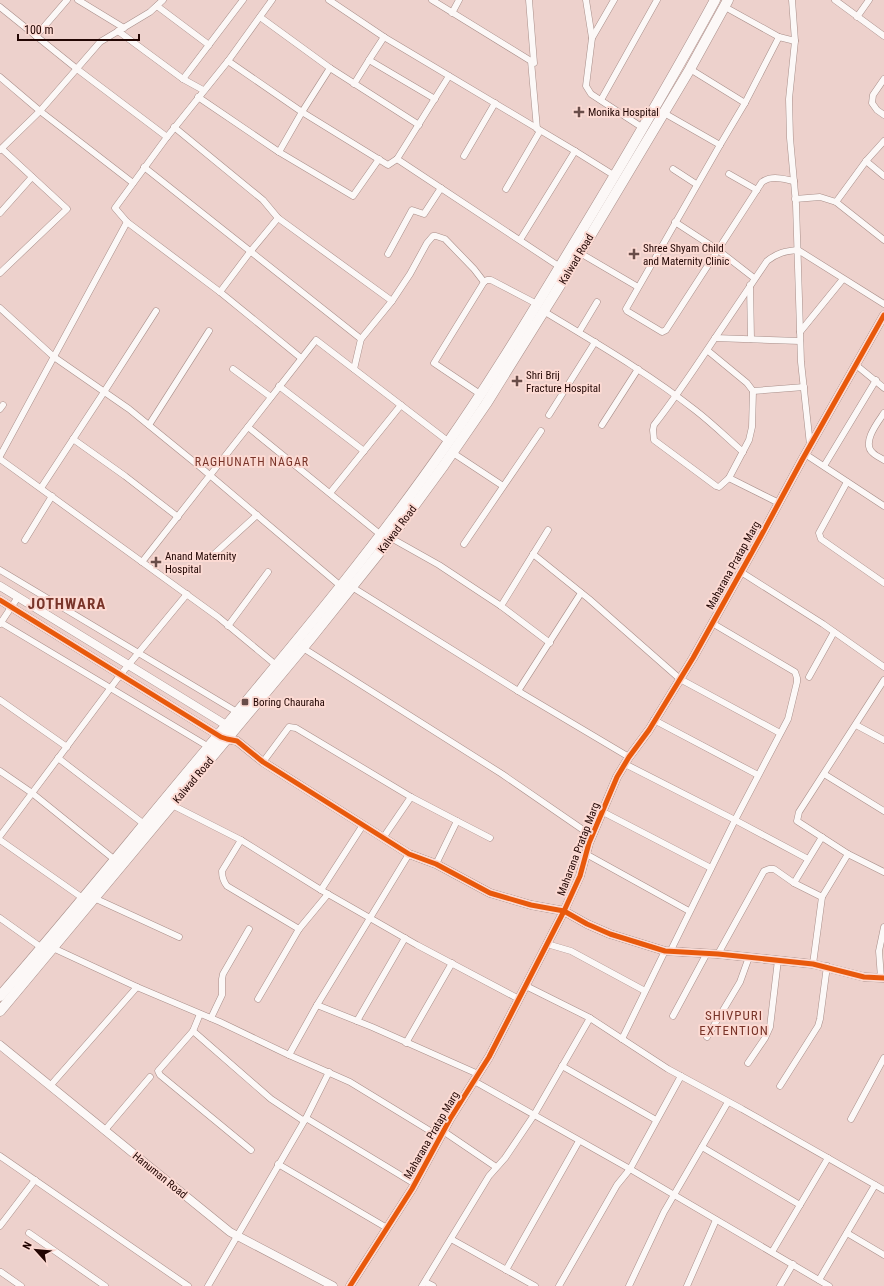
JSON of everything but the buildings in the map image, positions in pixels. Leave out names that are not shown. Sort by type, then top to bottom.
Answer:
[{"type":"main road","name":"Kalwad Road","points":[[386,537],[480,394],[560,267],[679,66],[715,0]]},
{"type":"main road","name":"Kalwad Road","points":[[230,728],[303,648],[386,537],[453,453],[545,312],[690,70],[726,3]]},
{"type":"main road","name":"Kalwad Road","points":[[0,1011],[227,738],[237,712],[276,665],[347,588]]},
{"type":"main road","name":"Kalwad Road","points":[[0,996],[84,899],[208,747],[227,738]]},
{"type":"street","points":[[36,36],[67,0]]},
{"type":"street","points":[[78,0],[121,29],[183,79],[203,90]]},
{"type":"street","points":[[0,274],[67,209],[1,149],[40,111],[100,42],[150,12],[163,0]]},
{"type":"street","points":[[183,79],[243,0]]},
{"type":"street","points":[[272,0],[228,61],[174,127],[115,208],[127,222],[220,292],[301,358]]},
{"type":"street","points":[[329,0],[384,36],[615,176]]},
{"type":"street","points":[[432,0],[534,63],[529,0]]},
{"type":"street","points":[[452,13],[459,0]]},
{"type":"street","points":[[586,0],[592,38],[586,86],[590,94],[643,128]]},
{"type":"street","points":[[592,38],[614,0]]},
{"type":"street","points":[[601,100],[657,0]]},
{"type":"street","points":[[792,0],[795,41],[789,98],[790,138],[798,250],[800,341],[810,445]]},
{"type":"street","points":[[835,0],[884,36]]},
{"type":"street","points":[[857,17],[868,0]]},
{"type":"street","points":[[726,3],[779,37],[795,41]]},
{"type":"street","points":[[157,6],[209,44]]},
{"type":"street","points":[[0,8],[77,69],[167,137]]},
{"type":"street","points":[[260,17],[330,68],[419,125]]},
{"type":"street","points":[[354,84],[384,36]]},
{"type":"street","points":[[779,37],[745,103],[696,184],[626,310],[662,332],[665,332],[762,182],[770,178],[794,181]]},
{"type":"street","points":[[369,60],[434,99]]},
{"type":"street","points":[[228,61],[302,112],[388,165],[397,159],[449,76]]},
{"type":"street","points":[[506,188],[539,130],[531,61]]},
{"type":"street","points":[[279,152],[330,68]]},
{"type":"street","points":[[690,70],[745,103]]},
{"type":"street","points":[[0,77],[40,111],[133,183]]},
{"type":"street","points":[[884,79],[873,95],[872,103],[877,110],[884,115]]},
{"type":"street","points":[[198,97],[279,152],[353,196],[379,159]]},
{"type":"street","points":[[464,156],[495,103]]},
{"type":"street","points":[[664,113],[720,145]]},
{"type":"street","points":[[174,127],[263,200],[278,218],[392,301]]},
{"type":"street","points":[[836,202],[866,161],[884,141]]},
{"type":"street","points":[[520,240],[575,151]]},
{"type":"street","points":[[397,159],[560,267]]},
{"type":"street","points":[[866,161],[884,176]]},
{"type":"street","points":[[144,168],[361,339]]},
{"type":"street","points":[[673,169],[696,184]]},
{"type":"street","points":[[729,174],[757,190]]},
{"type":"street","points":[[0,213],[32,177]]},
{"type":"street","points":[[388,254],[412,210],[424,214],[441,188]]},
{"type":"street","points":[[795,199],[820,197],[836,202],[884,240]]},
{"type":"street","points":[[220,292],[278,218]]},
{"type":"street","points":[[0,456],[109,252],[127,222]]},
{"type":"street","points":[[675,222],[718,250],[754,278]]},
{"type":"street","points":[[354,369],[361,339],[392,301],[427,243],[433,236],[445,239],[474,268],[484,282]]},
{"type":"street","points":[[707,350],[746,383],[753,391],[752,426],[748,440],[729,478],[719,487],[654,440],[654,425],[677,396],[707,350],[715,338],[754,278],[767,261],[775,254],[798,250],[884,304]]},
{"type":"street","points":[[580,253],[638,287]]},
{"type":"street","points":[[800,332],[843,279]]},
{"type":"street","points":[[480,394],[434,363],[484,282],[490,280],[537,304]]},
{"type":"street","points":[[750,284],[751,339]]},
{"type":"street","points":[[579,332],[597,302]]},
{"type":"street","points":[[0,308],[54,357],[149,425],[347,588],[518,691],[627,760],[808,860]]},
{"type":"street","points":[[41,488],[156,311]]},
{"type":"street","points":[[545,312],[638,369],[677,396],[696,410],[743,452]]},
{"type":"street","name":"Maharana Pratap Marg","points":[[350,1286],[415,1184],[442,1134],[489,1057],[564,911],[580,876],[592,836],[617,777],[693,658],[810,445],[884,315]]},
{"type":"street","points":[[149,425],[209,331]]},
{"type":"street","points":[[715,338],[800,341]]},
{"type":"street","points":[[142,562],[211,476],[316,340],[449,442]]},
{"type":"street","points":[[550,415],[595,342]]},
{"type":"street","points":[[856,365],[884,388]]},
{"type":"street","points":[[233,369],[271,397]]},
{"type":"street","points":[[602,425],[638,369]]},
{"type":"street","points":[[824,466],[876,380]]},
{"type":"street","points":[[279,386],[364,451]]},
{"type":"street","points":[[753,391],[804,387]]},
{"type":"street","points":[[330,493],[401,405]]},
{"type":"street","points":[[884,413],[870,436],[869,446],[872,453],[884,460]]},
{"type":"street","points":[[248,427],[386,537],[439,565],[501,606],[550,643]]},
{"type":"street","points":[[464,544],[541,431]]},
{"type":"street","points":[[73,440],[125,476],[178,516]]},
{"type":"street","points":[[453,453],[503,486]]},
{"type":"street","points":[[805,454],[884,506]]},
{"type":"street","points":[[0,459],[187,594],[276,665]]},
{"type":"street","points":[[729,478],[779,503]]},
{"type":"street","points":[[848,482],[819,533],[821,539],[884,583]]},
{"type":"street","points":[[25,540],[52,496]]},
{"type":"street","points":[[212,556],[257,515]]},
{"type":"street","points":[[501,606],[548,530]]},
{"type":"street","points":[[533,554],[581,593],[680,679],[780,734]]},
{"type":"street","points":[[0,570],[237,712]]},
{"type":"street","points":[[228,626],[268,572]]},
{"type":"street","points":[[741,572],[834,632],[884,667]]},
{"type":"street","points":[[0,586],[230,728]]},
{"type":"street","points":[[518,691],[581,593]]},
{"type":"street","points":[[0,836],[121,674],[187,594]]},
{"type":"street","points":[[18,597],[0,623],[208,747]]},
{"type":"street","points":[[0,600],[227,738],[383,838],[410,854],[436,864],[490,892],[531,905],[564,911],[587,924],[610,934],[668,951],[707,953],[813,964],[827,966],[864,977],[882,978],[879,951],[884,927]]},
{"type":"street","points":[[622,1039],[645,991],[668,951],[734,820],[788,719],[797,682],[795,672],[712,623]]},
{"type":"street","points":[[809,677],[834,632]]},
{"type":"street","points":[[303,648],[502,774],[592,836]]},
{"type":"street","points":[[884,680],[799,812],[797,821],[848,854],[884,872]]},
{"type":"street","points":[[0,700],[66,747]]},
{"type":"street","points":[[654,720],[758,775]]},
{"type":"street","points":[[856,725],[884,740]]},
{"type":"street","points":[[263,762],[289,726],[296,728],[411,797],[490,838]]},
{"type":"street","points":[[58,758],[144,824]]},
{"type":"street","points":[[0,771],[32,793],[115,860]]},
{"type":"street","points":[[824,774],[884,811]]},
{"type":"street","points":[[383,838],[411,797]]},
{"type":"street","points":[[172,805],[241,840],[321,890],[405,938],[519,999]]},
{"type":"street","points":[[603,812],[711,868]]},
{"type":"street","points":[[436,864],[457,821]]},
{"type":"street","points":[[321,890],[363,825]]},
{"type":"street","points":[[794,883],[822,837]]},
{"type":"street","points":[[0,840],[84,899]]},
{"type":"street","points":[[241,840],[222,871],[223,881],[227,886],[299,929]]},
{"type":"street","points":[[289,1055],[317,1005],[410,854]]},
{"type":"street","points":[[586,854],[689,911]]},
{"type":"street","points":[[813,964],[822,897],[848,854]]},
{"type":"street","points":[[718,954],[764,871],[774,869],[794,883],[822,897]]},
{"type":"street","points":[[258,999],[299,929],[328,894]]},
{"type":"street","points":[[94,898],[179,937]]},
{"type":"street","points":[[0,918],[42,948]]},
{"type":"street","points":[[211,1018],[222,995],[223,974],[249,929]]},
{"type":"street","points":[[357,1021],[405,938]]},
{"type":"street","points":[[547,944],[571,951],[645,991]]},
{"type":"street","points":[[53,948],[350,1082],[442,1134],[496,1167]]},
{"type":"street","points":[[673,1016],[707,953]]},
{"type":"street","points":[[706,1037],[740,982],[749,957]]},
{"type":"street","points":[[748,1063],[766,1038],[770,1027],[778,960]]},
{"type":"street","points":[[406,1043],[452,963]]},
{"type":"street","points":[[780,1086],[818,1026],[827,966]]},
{"type":"street","points":[[526,986],[590,1018],[681,1076],[884,1190]]},
{"type":"street","points":[[50,1086],[137,987]]},
{"type":"street","points":[[317,1005],[406,1043],[476,1078],[534,1115],[630,1169],[830,1286]]},
{"type":"street","points":[[200,1014],[193,1031],[158,1071],[160,1075],[251,1150]]},
{"type":"street","points":[[433,1286],[423,1284],[489,1176],[505,1158],[534,1115],[590,1018]]},
{"type":"street","points":[[193,1031],[271,1099],[415,1184]]},
{"type":"street","name":"Hanuman Road","points":[[0,1045],[230,1232],[333,1286]]},
{"type":"street","points":[[851,1118],[884,1058]]},
{"type":"street","points":[[562,1066],[656,1120]]},
{"type":"street","points":[[208,1286],[305,1120],[329,1072]]},
{"type":"street","points":[[105,1130],[150,1076]]},
{"type":"street","points":[[559,1286],[617,1184],[630,1169],[681,1076]]},
{"type":"street","points":[[629,1286],[674,1195],[728,1102]]},
{"type":"street","points":[[506,1270],[579,1141]]},
{"type":"street","points":[[702,1147],[800,1205]]},
{"type":"street","points":[[0,1156],[188,1286]]},
{"type":"street","points":[[772,1252],[828,1158]]},
{"type":"street","points":[[278,1164],[387,1228]]},
{"type":"street","points":[[0,1226],[35,1180]]},
{"type":"street","points":[[819,1280],[875,1185]]},
{"type":"street","points":[[687,1286],[716,1220]]},
{"type":"street","points":[[29,1233],[105,1286]]},
{"type":"street","points":[[847,1234],[884,1255]]},
{"type":"street","points":[[451,1239],[534,1286]]},
{"type":"street","points":[[780,1286],[792,1264]]},
{"type":"street","points":[[1,1272],[21,1286]]},
{"type":"cycle path","points":[[350,1286],[412,1189],[450,1119],[489,1057],[564,911],[580,876],[589,843],[617,777],[629,757],[649,730],[693,658],[884,315]]},
{"type":"cycle path","points":[[0,600],[221,737],[237,741],[263,762],[409,854],[436,864],[490,893],[531,905],[564,911],[587,924],[610,934],[665,951],[718,954],[813,964],[864,977],[884,978]]},
{"type":"place","name":"Monika Hospital","points":[[579,112]]},
{"type":"place","name":"Shree Shyam Child and Maternity Clinic","points":[[634,254]]},
{"type":"place","name":"Shri Brij Fracture Hospital","points":[[517,381]]},
{"type":"place","name":"Anand Maternity Hospital","points":[[156,562]]},
{"type":"place","name":"Boring Chauraha","points":[[245,702]]},
{"type":"district","name":"RAGHUNATH NAGAR","points":[[252,462]]},
{"type":"district","name":"JOTHWARA","points":[[67,604]]},
{"type":"district","name":"SHIVPURI EXTENTION","points":[[734,1022]]}]
